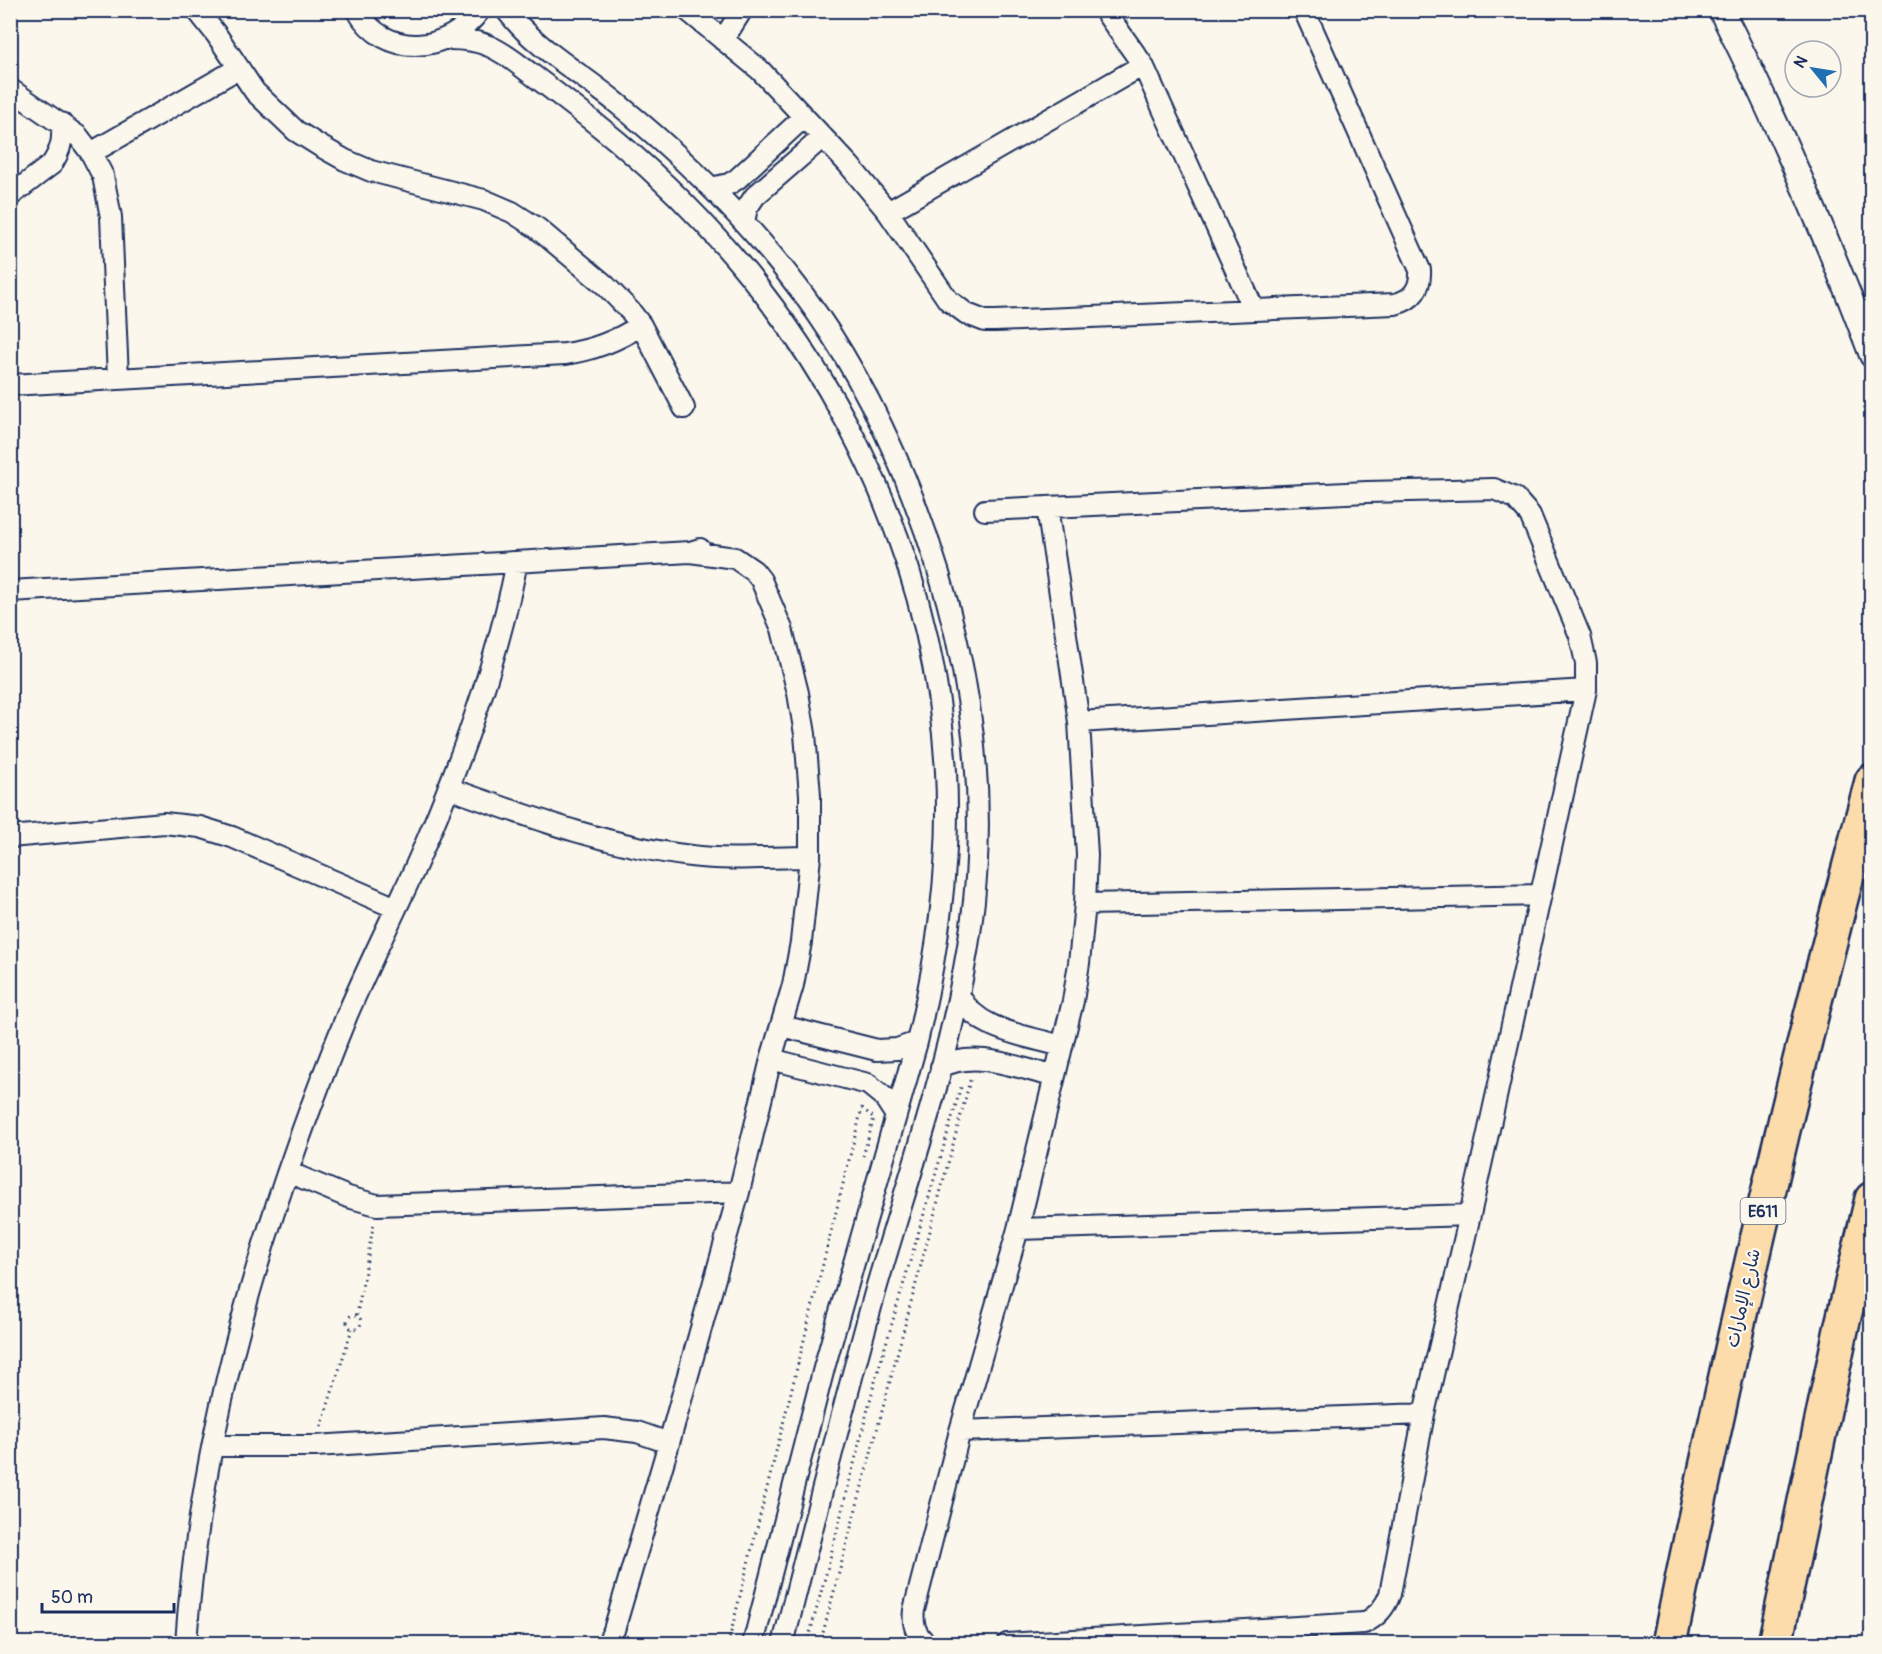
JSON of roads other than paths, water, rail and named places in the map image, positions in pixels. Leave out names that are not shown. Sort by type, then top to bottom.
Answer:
[{"type":"highway","name":"شارع الإمارات","points":[[1669,1644],[1699,1494],[1754,1247],[1828,946],[1872,781]]},
{"type":"highway","points":[[1775,1644],[1835,1359],[1872,1199]]},
{"type":"street","points":[[197,10],[255,92],[296,131],[345,160],[371,171],[484,201],[525,220],[605,285],[641,325],[684,408]]},
{"type":"street","points":[[357,10],[369,26],[392,40],[420,45],[448,39],[476,41],[501,52],[603,129],[682,200],[725,246],[777,310],[823,379],[862,452],[894,528],[919,607],[933,668],[943,729],[946,784],[946,862],[936,950],[917,1042],[824,1368],[753,1644]]},
{"type":"street","points":[[448,39],[460,32],[480,10]]},
{"type":"street","points":[[506,10],[532,39],[618,104],[674,152],[744,222],[806,298],[859,381],[882,424],[901,470],[941,577],[967,689],[973,727],[978,806],[976,886],[959,994],[941,1067],[850,1380],[783,1644]]},
{"type":"street","points":[[687,10],[759,70],[849,165],[888,213],[948,300],[957,308],[976,318],[995,321],[1395,304],[1410,298],[1415,293],[1420,278],[1417,263],[1304,10]]},
{"type":"street","points":[[723,40],[742,10]]},
{"type":"street","points":[[1104,10],[1143,65],[1254,310]]},
{"type":"street","points":[[1721,10],[1779,129],[1815,211],[1872,355]]},
{"type":"street","points":[[888,213],[1143,65]]},
{"type":"street","points":[[91,153],[239,68]]},
{"type":"street","points":[[10,89],[78,136],[91,153],[103,176],[111,217],[118,378]]},
{"type":"street","points":[[711,188],[729,184],[737,179],[804,117]]},
{"type":"street","points":[[10,196],[46,170],[57,156],[62,140],[61,123]]},
{"type":"street","points":[[744,222],[747,208],[755,196],[823,137]]},
{"type":"street","points":[[10,385],[566,354],[589,350],[612,342],[641,325]]},
{"type":"street","points":[[985,510],[1367,492],[1494,489],[1515,498],[1530,515],[1580,636],[1586,663],[1586,690],[1424,1414],[1390,1594],[1383,1609],[1365,1623],[1007,1644]]},
{"type":"street","points":[[927,1644],[916,1632],[914,1610],[960,1431],[1018,1229],[1079,963],[1085,904],[1086,844],[1079,722],[1047,507]]},
{"type":"street","points":[[10,591],[690,552],[735,558],[754,571],[766,591],[782,629],[796,683],[805,734],[810,795],[810,857],[801,942],[739,1192],[669,1443],[614,1630],[607,1644]]},
{"type":"street","points":[[186,1644],[194,1553],[213,1446],[247,1300],[307,1118],[348,1012],[448,789],[492,663],[517,562]]},
{"type":"street","points":[[1079,722],[1586,690]]},
{"type":"street","points":[[448,789],[549,824],[662,851],[718,858],[810,857]]},
{"type":"street","points":[[10,837],[164,823],[200,827],[232,837],[396,908]]},
{"type":"street","points":[[1085,904],[1541,895]]},
{"type":"street","points":[[959,994],[970,1012],[987,1024],[1061,1046]]},
{"type":"street","points":[[782,1026],[877,1050],[897,1049],[917,1042]]},
{"type":"street","points":[[818,1071],[814,1052],[827,1038]]},
{"type":"street","points":[[941,1067],[959,1060],[976,1058],[1053,1076]]},
{"type":"street","points":[[771,1059],[868,1084],[884,1097],[896,1114]]},
{"type":"street","points":[[288,1173],[348,1197],[377,1205],[739,1192]]},
{"type":"street","points":[[1018,1229],[1470,1215]]},
{"type":"street","points":[[960,1431],[1424,1414]]},
{"type":"street","points":[[213,1446],[315,1446],[604,1428],[637,1432],[669,1443]]},
{"type":"street","points":[[619,1644],[626,1614],[626,1590]]}]
